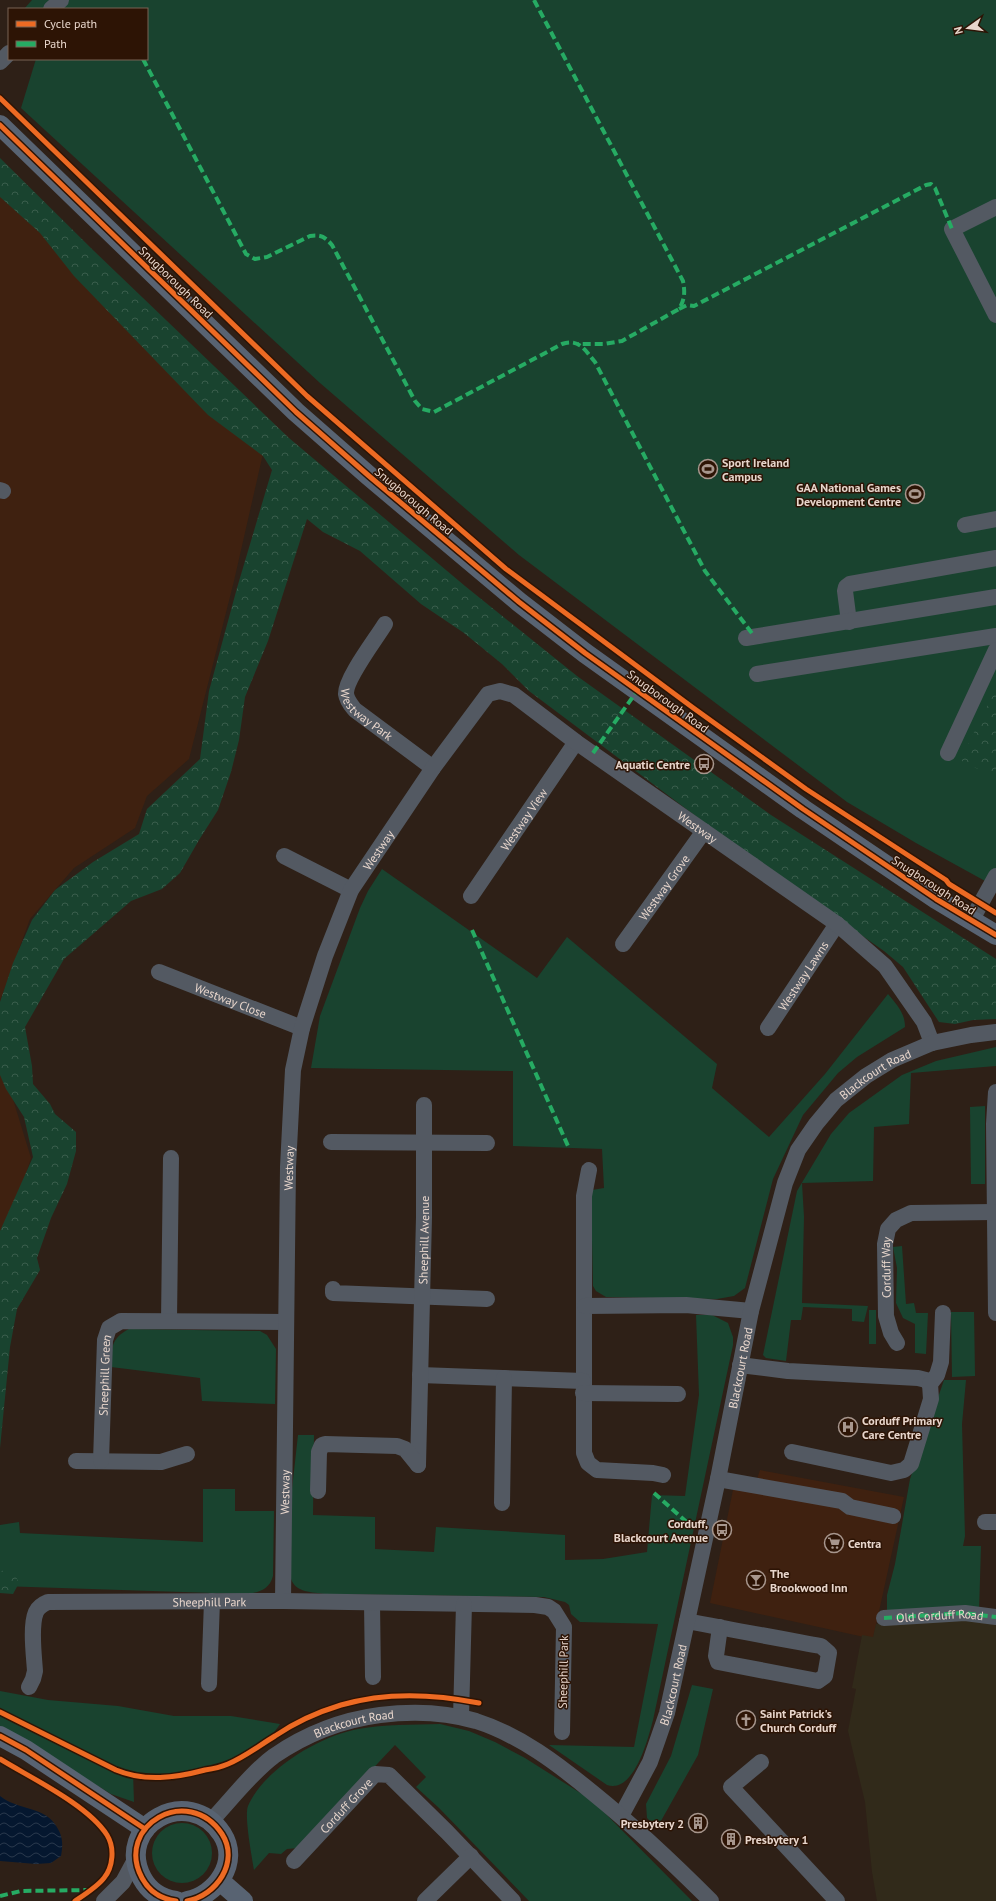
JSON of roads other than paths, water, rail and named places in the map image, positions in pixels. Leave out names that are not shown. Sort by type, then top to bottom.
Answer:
[{"type":"main road","name":"Snugborough Road","points":[[0,125],[296,412],[375,481],[507,592],[585,653],[803,809],[971,922],[996,935]]},
{"type":"main road","points":[[0,1736],[26,1750],[145,1828]]},
{"type":"main road","points":[[176,1901],[168,1900],[155,1894],[145,1884],[138,1871],[136,1858],[138,1842],[145,1828],[156,1818],[170,1811],[186,1810],[200,1814],[211,1821],[223,1836],[227,1851],[226,1867],[220,1881],[210,1892],[197,1900],[187,1901]]},
{"type":"main road","points":[[220,1881],[243,1901]]},
{"type":"street","points":[[53,8],[61,0]]},
{"type":"street","points":[[0,62],[8,54]]},
{"type":"street","points":[[996,206],[952,229],[996,314]]},
{"type":"street","points":[[965,524],[996,519]]},
{"type":"street","points":[[849,622],[845,591],[846,587],[850,584],[996,558]]},
{"type":"street","points":[[746,638],[996,597]]},
{"type":"street","name":"Westway Park","points":[[385,624],[350,679],[346,693],[348,703],[354,710],[433,768]]},
{"type":"street","points":[[757,674],[996,636]]},
{"type":"street","points":[[948,753],[996,650]]},
{"type":"street","name":"Westway","points":[[283,1601],[288,1167],[293,1070],[302,1028],[324,956],[351,890],[433,768],[488,694],[500,691],[514,695],[576,742],[837,924],[885,966],[924,1022],[932,1043]]},
{"type":"street","name":"Westway View","points":[[471,896],[576,742]]},
{"type":"street","name":"Westway Grove","points":[[623,944],[704,831]]},
{"type":"street","points":[[284,856],[351,890]]},
{"type":"street","points":[[971,922],[996,876]]},
{"type":"street","name":"Westway Lawns","points":[[768,1028],[837,924]]},
{"type":"street","name":"Westway Close","points":[[159,972],[302,1028]]},
{"type":"street","name":"Blackcourt Road","points":[[621,1816],[650,1762],[662,1730],[677,1671],[752,1311],[785,1183],[798,1150],[816,1124],[836,1100],[863,1079],[892,1060],[932,1043],[970,1035],[996,1032]]},
{"type":"street","points":[[996,1092],[994,1212],[996,1313]]},
{"type":"street","name":"Sheephill Avenue","points":[[318,1491],[319,1452],[322,1445],[325,1444],[398,1446],[405,1449],[418,1466],[424,1217],[424,1105]]},
{"type":"street","points":[[331,1142],[487,1143]]},
{"type":"street","points":[[169,1322],[171,1158]]},
{"type":"street","points":[[589,1170],[584,1196],[583,1448],[588,1463],[597,1470],[653,1473],[663,1475]]},
{"type":"street","name":"Corduff Way","points":[[897,1343],[890,1333],[886,1316],[885,1244],[888,1228],[896,1220],[911,1213],[994,1212]]},
{"type":"street","points":[[333,1289],[333,1293],[384,1294],[421,1298],[487,1299]]},
{"type":"street","points":[[584,1306],[686,1305],[752,1311]]},
{"type":"street","points":[[930,1384],[937,1375],[941,1362],[943,1314]]},
{"type":"street","name":"Sheephill Green","points":[[101,1461],[105,1340],[109,1328],[121,1321],[286,1322]]},
{"type":"street","points":[[740,1365],[788,1371],[918,1378],[926,1380],[930,1384],[932,1394],[911,1464],[904,1470],[891,1473],[792,1452]]},
{"type":"street","points":[[420,1375],[504,1378],[583,1387],[678,1394]]},
{"type":"street","points":[[502,1503],[504,1378]]},
{"type":"street","points":[[76,1461],[162,1462],[187,1454]]},
{"type":"street","points":[[718,1479],[842,1501],[850,1507],[893,1516]]},
{"type":"street","points":[[209,1684],[212,1601]]},
{"type":"street","name":"Sheephill Park","points":[[29,1687],[35,1671],[33,1621],[36,1611],[41,1605],[48,1602],[283,1601],[535,1605],[548,1607],[559,1617],[564,1631],[562,1732]]},
{"type":"street","points":[[372,1602],[373,1677]]},
{"type":"street","points":[[461,1717],[464,1604]]},
{"type":"street","name":"Old Corduff Road","points":[[884,1618],[965,1613],[996,1617]]},
{"type":"street","points":[[687,1621],[720,1627],[824,1647],[829,1653],[825,1676],[818,1681],[718,1662],[716,1656],[720,1627]]},
{"type":"street","name":"Blackcourt Road","points":[[211,1821],[273,1758],[286,1748],[324,1728],[367,1716],[395,1713],[430,1713],[461,1717],[491,1727],[537,1751],[563,1768],[657,1847],[711,1901]]},
{"type":"street","points":[[760,1762],[731,1787],[837,1901]]},
{"type":"street","name":"Corduff Grove","points":[[294,1861],[375,1774],[389,1775],[513,1901]]},
{"type":"street","points":[[425,1901],[470,1856]]},
{"type":"street","points":[[104,1901],[123,1882],[136,1858]]},
{"type":"water","points":[[0,1796],[7,1801],[39,1812],[53,1821],[60,1832],[62,1839],[61,1856],[51,1863],[36,1864],[0,1861]]},
{"type":"place","name":"Sport Ireland Campus","points":[[708,469]]},
{"type":"place","name":"GAA National Games Development Centre","points":[[915,494]]},
{"type":"place","name":"Aquatic Centre","points":[[704,764]]},
{"type":"place","name":"Corduff Primary Care Centre","points":[[848,1427]]},
{"type":"place","name":"Corduff, Blackcourt Avenue","points":[[722,1530]]},
{"type":"place","name":"Centra","points":[[834,1543]]},
{"type":"place","name":"The Brookwood Inn","points":[[756,1580]]},
{"type":"place","name":"Saint Patrick's Church Corduff","points":[[746,1720]]},
{"type":"place","name":"Presbytery 2","points":[[698,1823]]},
{"type":"place","name":"Presbytery 1","points":[[731,1839]]}]
